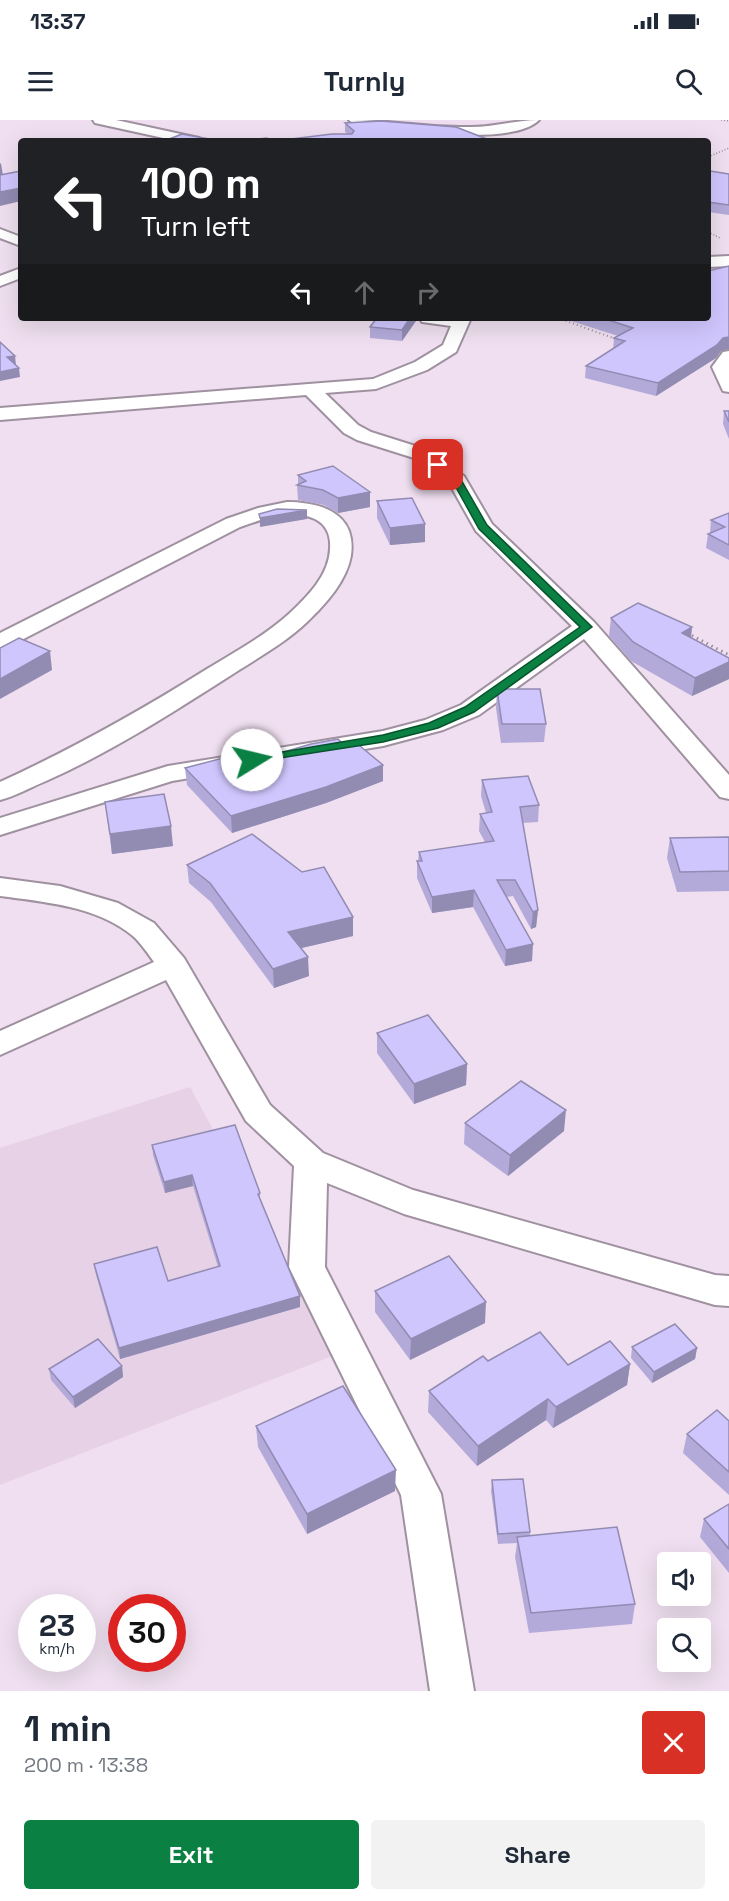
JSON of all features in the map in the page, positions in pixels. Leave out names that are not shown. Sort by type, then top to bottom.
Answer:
[{"type":"street","points":[[99,120],[178,138]]},
{"type":"street","points":[[355,120],[476,131],[523,125],[533,120]]},
{"type":"street","points":[[0,233],[18,241]]},
{"type":"street","points":[[711,250],[729,250]]},
{"type":"street","points":[[711,262],[729,261]]},
{"type":"street","points":[[0,280],[18,274]]},
{"type":"street","points":[[0,414],[376,384],[421,366],[450,348],[462,321]]},
{"type":"street","points":[[729,356],[721,367],[729,387]]},
{"type":"street","points":[[310,389],[351,429],[364,436],[421,454],[457,480],[483,527],[586,627],[729,791]]},
{"type":"street","points":[[0,642],[232,523],[272,509],[292,508],[313,511],[331,519],[339,529],[341,556],[333,579],[304,613],[254,650],[148,717],[80,755],[0,792]]},
{"type":"street","points":[[0,827],[168,774],[383,738],[434,725],[470,710],[586,627]]},
{"type":"street","points":[[0,887],[60,895],[108,909],[144,930],[173,965],[258,1113],[311,1162],[404,1201],[716,1290],[729,1291]]},
{"type":"street","points":[[0,1044],[173,965]]},
{"type":"street","points":[[311,1162],[307,1267],[421,1494],[452,1691]]},
{"type":"path","points":[[721,120],[729,121]]},
{"type":"path","points":[[711,157],[729,148]]},
{"type":"path","points":[[567,321],[624,341]]},
{"type":"path","points":[[685,632],[729,655]]},
{"type":"shaded area","points":[[190,1087],[335,1355],[0,1485],[0,1148]]},
{"type":"building","points":[[381,121],[456,127],[484,138],[299,138],[352,134],[354,131],[345,123]]},
{"type":"building","points":[[182,134],[204,138],[172,138]]},
{"type":"building","points":[[711,171],[729,174],[729,205],[711,202]]},
{"type":"building","points":[[18,172],[18,189],[0,192],[0,175]]},
{"type":"building","points":[[729,266],[729,337],[723,338],[717,345],[658,383],[586,366],[625,341],[614,338],[633,328],[611,321],[711,321],[711,270]]},
{"type":"building","points":[[375,321],[408,321],[402,330],[370,327]]},
{"type":"building","points":[[0,342],[15,356],[7,357],[19,368],[0,372]]},
{"type":"building","points":[[724,411],[729,411],[729,422]]},
{"type":"building","points":[[333,466],[370,492],[338,498],[323,490],[297,485],[306,481],[298,475]]},
{"type":"building","points":[[412,498],[425,524],[390,528],[377,501]]},
{"type":"building","points":[[277,509],[307,510],[260,518],[259,514]]},
{"type":"building","points":[[729,513],[729,545],[708,534],[725,527],[711,520]]},
{"type":"building","points":[[638,603],[692,627],[682,633],[729,658],[729,662],[695,678],[633,642],[611,618]]},
{"type":"building","points":[[19,638],[50,651],[0,679],[0,648]]},
{"type":"building","points":[[497,689],[540,689],[546,724],[502,724]]},
{"type":"building","points":[[338,739],[344,745],[354,741],[383,765],[326,787],[231,816],[185,768],[223,758],[232,767],[311,744]]},
{"type":"building","points":[[528,776],[539,805],[520,807],[538,910],[533,912],[515,880],[497,880],[533,944],[506,950],[474,890],[432,897],[417,861],[422,861],[419,852],[494,841],[480,814],[492,812],[482,780]]},
{"type":"building","points":[[164,794],[171,826],[110,834],[105,802]]},
{"type":"building","points":[[252,834],[302,872],[324,867],[353,917],[288,932],[308,957],[273,969],[210,883],[187,865]]},
{"type":"building","points":[[729,837],[729,871],[680,872],[670,838]]},
{"type":"building","points":[[428,1015],[467,1064],[414,1084],[377,1033]]},
{"type":"building","points":[[521,1081],[566,1110],[510,1155],[465,1123]]},
{"type":"building","points":[[235,1125],[260,1193],[258,1194],[300,1296],[119,1348],[94,1264],[157,1247],[168,1281],[220,1266],[192,1175],[164,1182],[152,1145]]},
{"type":"building","points":[[449,1256],[486,1302],[411,1339],[375,1291]]},
{"type":"building","points":[[675,1324],[697,1348],[654,1372],[632,1347]]},
{"type":"building","points":[[540,1332],[568,1365],[610,1341],[630,1364],[556,1407],[548,1399],[478,1446],[429,1391],[483,1356],[488,1361]]},
{"type":"building","points":[[98,1339],[122,1366],[73,1397],[49,1369]]},
{"type":"building","points":[[343,1386],[396,1470],[307,1514],[256,1426]]},
{"type":"building","points":[[717,1410],[729,1421],[729,1472],[687,1434]]},
{"type":"building","points":[[523,1479],[530,1532],[498,1534],[492,1480]]},
{"type":"building","points":[[729,1504],[729,1549],[704,1519]]},
{"type":"building","points":[[617,1527],[635,1604],[531,1613],[517,1537]]},
{"type":"route","points":[[252,760],[383,738],[434,725],[470,710],[586,627],[483,527],[457,480],[438,465]]}]
